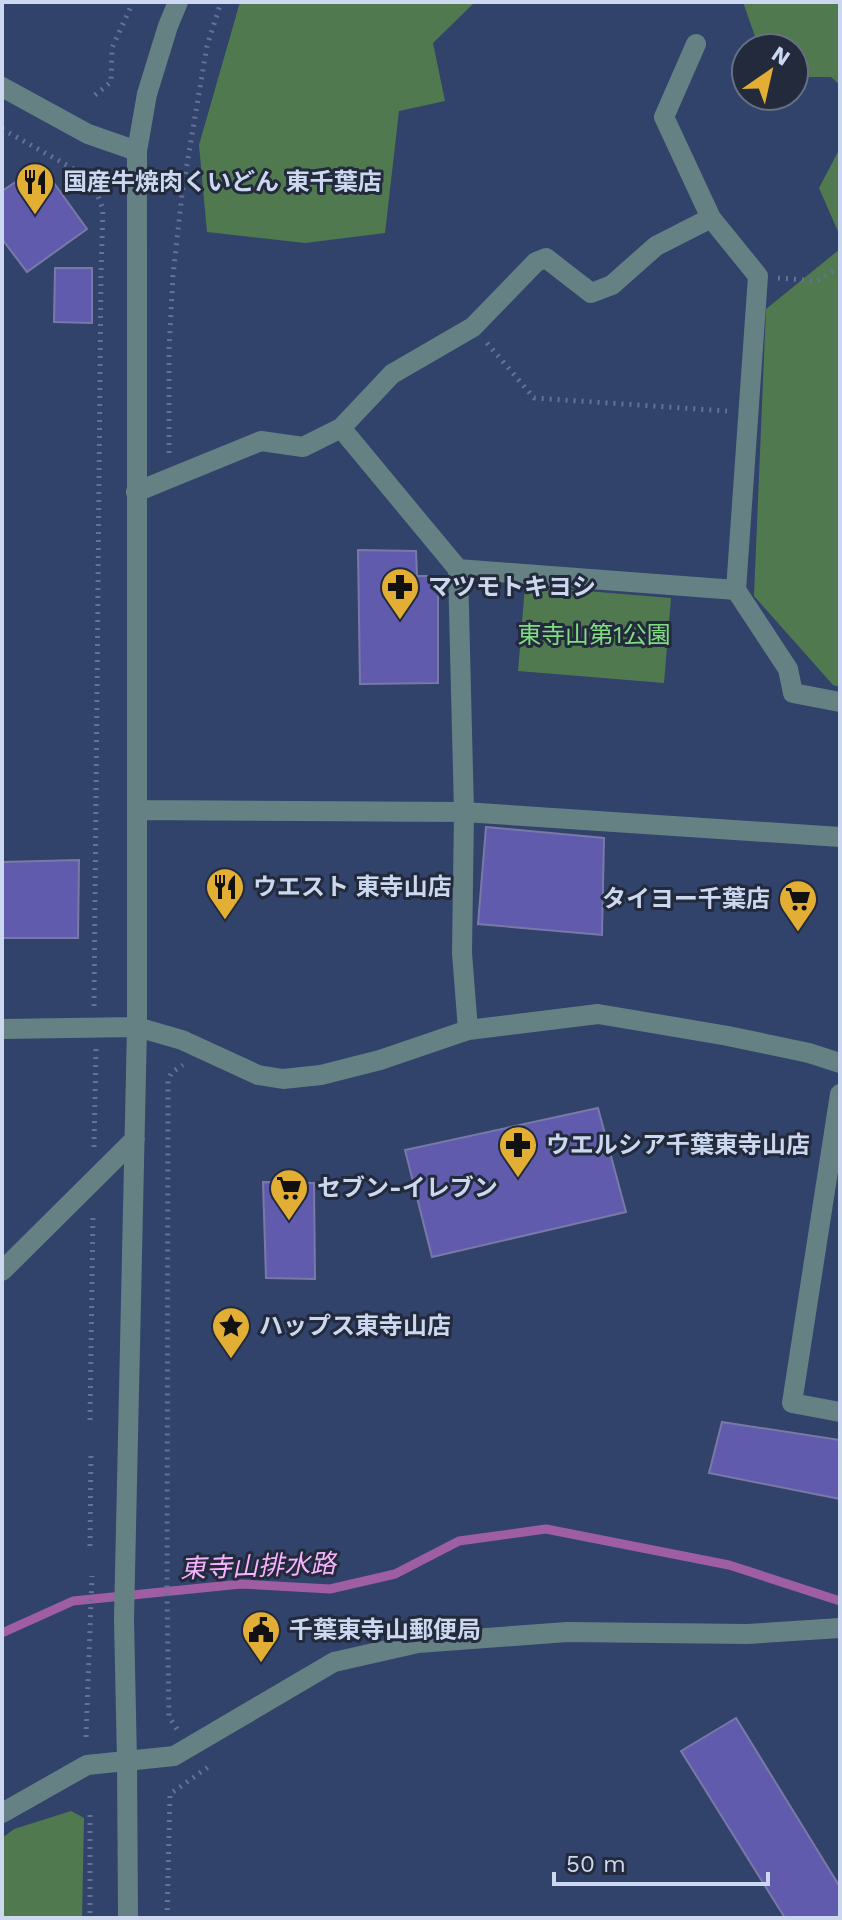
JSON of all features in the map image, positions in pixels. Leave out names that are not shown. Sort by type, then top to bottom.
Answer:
[{"type":"street","points":[[128,1918],[124,1619],[137,1027],[137,151],[147,94],[178,2]]},
{"type":"street","points":[[696,44],[664,117],[711,218],[758,276],[736,590],[788,669],[793,693],[840,702]]},
{"type":"street","points":[[2,87],[88,134],[137,151]]},
{"type":"street","points":[[136,492],[261,441],[303,447],[341,428],[392,374],[473,327],[536,262],[546,258],[591,293],[612,285],[656,246],[711,218]]},
{"type":"street","points":[[341,428],[458,569],[464,812],[462,953],[468,1030]]},
{"type":"street","points":[[458,569],[736,590]]},
{"type":"street","points":[[137,810],[464,812],[840,837]]},
{"type":"street","points":[[2,1029],[137,1027],[182,1040],[258,1075],[283,1079],[321,1075],[380,1060],[468,1030],[598,1014],[728,1036],[809,1053],[840,1063]]},
{"type":"street","points":[[840,1094],[792,1403],[840,1412]]},
{"type":"street","points":[[2,1271],[135,1139]]},
{"type":"street","points":[[2,1813],[87,1765],[174,1756],[334,1662],[418,1643],[567,1632],[747,1634],[840,1628]]},
{"type":"path","points":[[95,95],[111,82],[112,48],[133,2]]},
{"type":"path","points":[[169,462],[169,349],[180,207],[207,46],[221,2]]},
{"type":"path","points":[[2,129],[81,173],[97,194],[103,209],[90,1420]]},
{"type":"path","points":[[758,276],[817,281],[840,268]]},
{"type":"path","points":[[473,327],[534,398],[748,413]]},
{"type":"path","points":[[177,1729],[169,1717],[167,1597],[168,1080],[172,1072],[181,1066],[191,1065]]},
{"type":"path","points":[[90,1546],[91,1451]]},
{"type":"path","points":[[86,1737],[92,1576]]},
{"type":"path","points":[[167,1918],[170,1794],[217,1761]]},
{"type":"path","points":[[90,1815],[90,1918]]},
{"type":"green space","points":[[240,2],[475,2],[433,43],[445,101],[399,111],[385,233],[305,243],[207,232],[199,145]]},
{"type":"green space","points":[[743,2],[840,2],[840,85],[831,77],[810,77],[810,32],[753,32]]},
{"type":"green space","points":[[840,148],[840,236],[819,188]]},
{"type":"green space","points":[[840,249],[840,687],[833,685],[754,596],[766,309]]},
{"type":"green space","name":"東寺山第1公園","points":[[525,586],[671,598],[664,683],[518,671]]},
{"type":"green space","points":[[71,1811],[84,1818],[82,1918],[2,1918],[2,1838],[14,1829]]},
{"type":"building","points":[[41,165],[87,229],[27,272],[2,239],[2,191]]},
{"type":"building","points":[[55,268],[92,268],[92,323],[54,322]]},
{"type":"building","points":[[358,550],[416,551],[417,576],[438,576],[438,683],[360,684]]},
{"type":"building","points":[[486,827],[604,838],[602,935],[478,924]]},
{"type":"building","points":[[79,860],[78,938],[2,938],[2,862]]},
{"type":"building","points":[[598,1108],[626,1212],[432,1257],[405,1150]]},
{"type":"building","points":[[263,1182],[314,1183],[315,1279],[266,1278]]},
{"type":"building","points":[[722,1422],[840,1440],[840,1499],[709,1473]]},
{"type":"building","points":[[736,1718],[840,1887],[840,1918],[785,1918],[681,1751]]},
{"type":"waterway","name":"東寺山排水路","points":[[2,1633],[73,1601],[241,1584],[330,1589],[395,1574],[459,1541],[546,1529],[729,1565],[840,1601]]},
{"type":"place","name":"国産牛焼肉くいどん 東千葉店","points":[[35,216]]},
{"type":"place","name":"マツモトキヨシ","points":[[400,621]]},
{"type":"place","name":"ウエスト 東寺山店","points":[[225,921]]},
{"type":"place","name":"タイヨー千葉店","points":[[798,933]]},
{"type":"place","name":"ウエルシア千葉東寺山店","points":[[518,1179]]},
{"type":"place","name":"セブン-イレブン","points":[[289,1222]]},
{"type":"place","name":"ハップス東寺山店","points":[[231,1360]]},
{"type":"place","name":"千葉東寺山郵便局","points":[[261,1664]]}]
